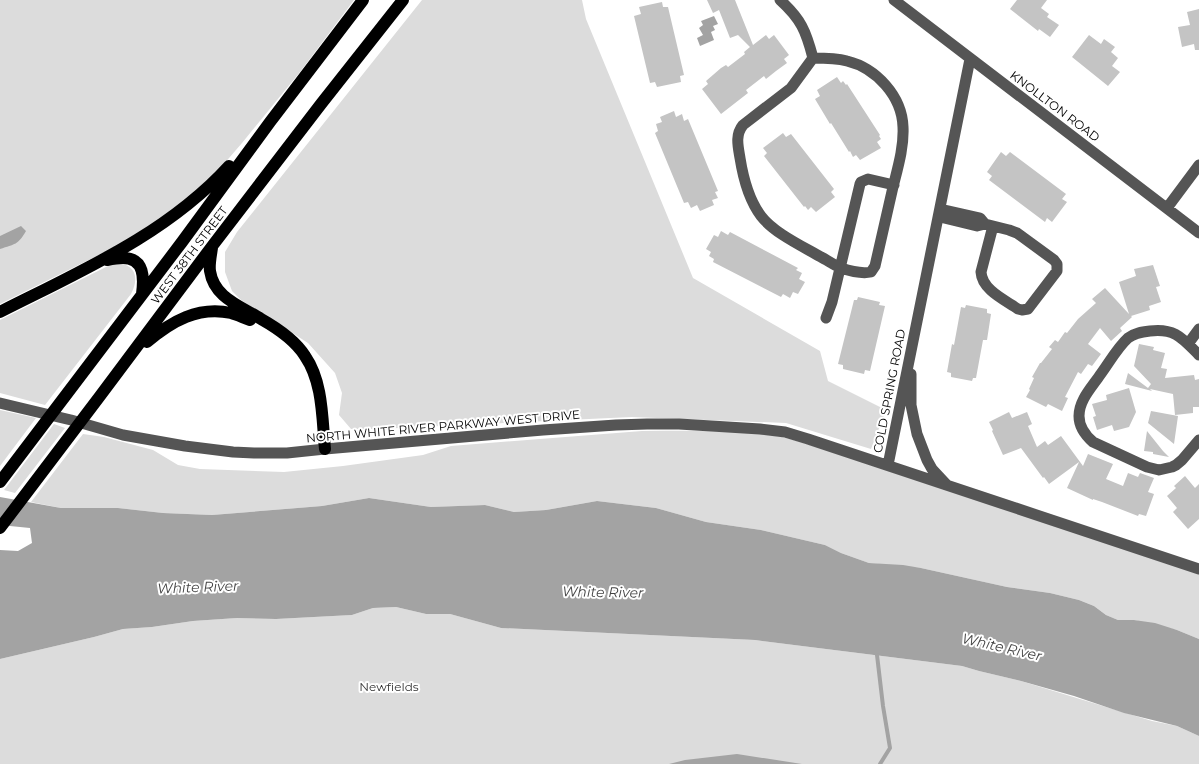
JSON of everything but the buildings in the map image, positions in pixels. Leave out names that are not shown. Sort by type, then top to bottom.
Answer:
[{"type":"main road","name":"WEST 38TH STREET","points":[[0,482],[363,0]]},
{"type":"main road","name":"WEST 38TH STREET","points":[[0,528],[213,246],[403,0]]},
{"type":"main road","points":[[0,312],[102,261],[176,214],[220,177],[270,122]]},
{"type":"main road","points":[[213,246],[209,270],[216,288],[236,305],[288,337],[305,356],[312,368],[319,392],[325,449]]},
{"type":"main road","points":[[102,261],[124,258],[135,262],[141,267],[143,274],[142,294]]},
{"type":"main road","points":[[132,354],[168,325],[190,315],[201,313],[231,314],[260,324],[288,337]]},
{"type":"street","points":[[780,0],[802,25],[813,58]]},
{"type":"street","name":"KNOLLTON ROAD","points":[[895,0],[1199,233]]},
{"type":"street","points":[[813,58],[839,59],[862,66],[880,80],[892,94],[899,109],[903,128],[902,148],[872,272],[866,273],[840,267],[789,239],[762,217],[745,182],[737,139],[738,132],[743,125],[791,88],[813,58]]},
{"type":"street","name":"COLD SPRING ROAD","points":[[970,58],[888,465],[1199,569]]},
{"type":"street","points":[[1166,208],[1199,165]]},
{"type":"street","points":[[826,318],[832,302],[861,182],[868,180],[894,185]]},
{"type":"street","points":[[939,213],[980,218],[989,225],[1009,230],[1022,236],[1054,260],[1057,264],[1057,271],[1028,309],[1018,309],[987,287],[982,278],[989,225]]},
{"type":"street","points":[[1188,344],[1199,329]]},
{"type":"street","points":[[1199,355],[1177,335],[1166,330],[1144,331],[1133,335],[1123,343],[1084,398],[1079,417],[1086,436],[1096,444],[1151,469],[1172,468],[1182,460],[1199,440]]},
{"type":"street","points":[[910,353],[911,405],[917,434],[929,464],[946,485]]},
{"type":"street","name":"NORTH WHITE RIVER PARKWAY WEST DRIVE","points":[[0,403],[123,435],[232,452],[287,453],[598,426],[678,424],[785,432],[888,465]]},
{"type":"green space","points":[[0,0],[354,0],[300,72],[242,143],[223,165],[175,210],[137,236],[0,304]]},
{"type":"green space","points":[[422,0],[582,0],[586,19],[693,278],[820,351],[828,381],[886,410],[871,449],[786,423],[632,417],[351,429],[339,415],[342,393],[335,373],[308,343],[241,300],[232,291],[225,272],[225,252],[237,232]]},
{"type":"green space","points":[[114,263],[127,265],[131,268],[135,277],[134,288],[45,405],[0,393],[0,320]]},
{"type":"green space","points":[[0,410],[36,418],[0,466]]},
{"type":"green space","points":[[54,424],[65,428],[15,493],[4,490]]},
{"type":"green space","points":[[642,431],[730,432],[765,434],[787,438],[1199,574],[1199,639],[1177,630],[1134,620],[1118,620],[1106,615],[1094,606],[1079,600],[1050,593],[1007,587],[921,568],[869,563],[825,545],[761,530],[706,522],[656,508],[597,501],[546,510],[514,512],[485,505],[431,507],[369,498],[322,506],[212,515],[163,513],[118,508],[61,508],[31,502],[83,434],[104,437],[153,450],[178,465],[200,469],[284,472],[423,455],[451,446]]},
{"type":"green space","name":"Newfields","points":[[396,607],[426,614],[450,614],[501,628],[755,640],[962,666],[1021,681],[1152,721],[1177,726],[1199,736],[1199,764],[0,764],[0,659],[123,629],[237,618],[276,619],[352,615],[373,608]]},
{"type":"water","points":[[714,16],[718,24],[713,26],[715,30],[711,32],[714,40],[700,46],[697,38],[703,35],[699,28],[703,25],[701,21]]},
{"type":"water","points":[[21,226],[26,231],[21,239],[13,245],[0,249],[0,236]]},
{"type":"water","name":"White River","points":[[0,497],[61,508],[118,508],[163,513],[212,515],[322,506],[369,498],[431,507],[485,505],[514,512],[546,510],[597,501],[656,508],[706,522],[761,530],[825,545],[869,563],[903,565],[1007,587],[1050,593],[1079,600],[1094,606],[1106,615],[1118,620],[1155,623],[1199,639],[1199,736],[1177,726],[1124,713],[1074,696],[962,666],[755,640],[501,628],[450,614],[426,614],[396,607],[373,608],[352,615],[276,619],[237,618],[123,629],[0,659],[0,550],[18,551],[32,543],[30,528],[0,525]]},
{"type":"water","points":[[737,754],[802,764],[669,764],[685,760]]},
{"type":"waterway","points":[[877,655],[890,748],[880,764]]}]
